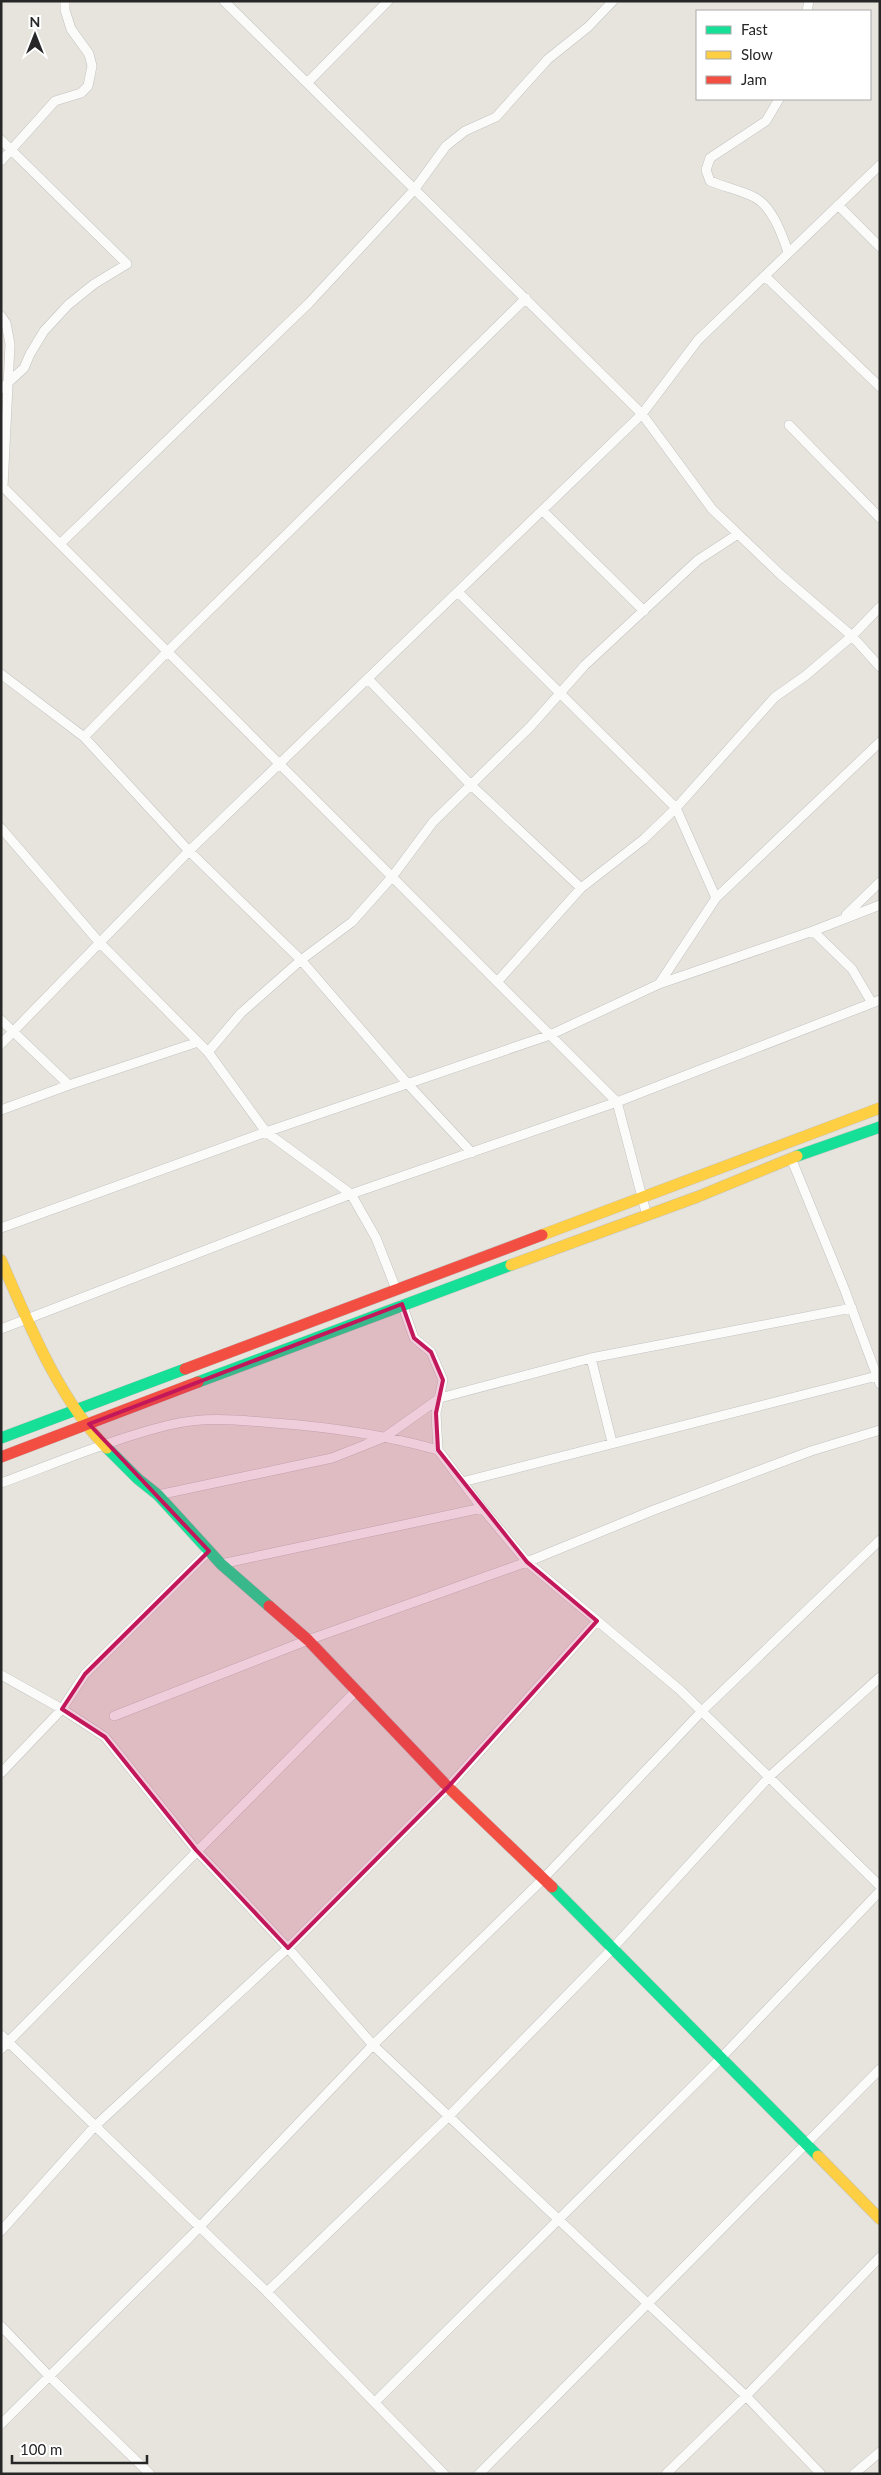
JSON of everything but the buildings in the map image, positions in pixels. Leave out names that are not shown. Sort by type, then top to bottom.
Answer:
[{"type":"main road","points":[[4,1435],[641,1199],[880,1108]]},
{"type":"main road","points":[[1,1456],[402,1304],[647,1216],[791,1158],[880,1127]]},
{"type":"main road","points":[[785,1143],[791,1158]]},
{"type":"main road","points":[[1,1260],[27,1320],[75,1410],[89,1424],[104,1445],[138,1479],[158,1495],[221,1564],[308,1640],[355,1692],[448,1787],[506,1841],[542,1880],[880,2219]]},
{"type":"street","points":[[1,161],[55,102],[81,93],[88,86],[92,66],[89,54],[71,29],[65,10],[65,1]]},
{"type":"street","points":[[224,1],[642,414],[712,509],[852,636],[880,667]]},
{"type":"street","points":[[307,83],[388,1]]},
{"type":"street","points":[[61,543],[309,302],[414,190],[446,146],[465,131],[496,116],[548,59],[588,27],[614,1]]},
{"type":"street","points":[[778,100],[766,121],[710,158],[706,170],[710,181],[755,197],[768,210],[782,235],[788,252]]},
{"type":"street","points":[[1,140],[10,151],[127,264],[94,284],[68,305],[44,331],[24,368],[4,386]]},
{"type":"street","points":[[1,1044],[189,851],[459,593],[642,414],[698,340],[880,165]]},
{"type":"street","points":[[838,205],[880,248]]},
{"type":"street","points":[[766,276],[880,388]]},
{"type":"street","points":[[84,737],[168,651],[526,298]]},
{"type":"street","points":[[1,316],[6,323],[10,344],[4,386],[2,486],[617,1102],[647,1216]]},
{"type":"street","points":[[789,425],[880,518]]},
{"type":"street","points":[[543,511],[644,610]]},
{"type":"street","points":[[208,1052],[241,1013],[301,960],[352,922],[392,877],[433,822],[530,727],[584,665],[698,560],[738,534]]},
{"type":"street","points":[[459,593],[676,808],[716,898]]},
{"type":"street","points":[[497,982],[581,888],[644,839],[676,808],[775,697],[805,676],[852,636],[880,607]]},
{"type":"street","points":[[1,674],[84,737],[189,851],[301,960],[407,1084],[472,1153]]},
{"type":"street","points":[[368,678],[470,786],[581,888]]},
{"type":"street","points":[[659,984],[716,898],[880,742]]},
{"type":"street","points":[[1,828],[99,942],[208,1052],[266,1132],[351,1194],[376,1238],[396,1289]]},
{"type":"street","points":[[843,918],[880,882]]},
{"type":"street","points":[[1,1228],[266,1132],[550,1036],[659,984],[813,931],[880,905]]},
{"type":"street","points":[[1,1329],[351,1194],[617,1102],[876,1001],[852,969],[813,931]]},
{"type":"street","points":[[1,1020],[69,1085]]},
{"type":"street","points":[[1,1110],[198,1042]]},
{"type":"street","points":[[462,1482],[612,1442],[878,1380],[876,1363],[791,1158]]},
{"type":"street","points":[[402,1304],[414,1338],[431,1352],[443,1380],[436,1413],[438,1450],[482,1508],[527,1562],[680,1690],[770,1776],[880,1886]]},
{"type":"street","points":[[158,1495],[332,1458],[385,1436],[440,1398],[591,1358],[852,1308]]},
{"type":"street","points":[[591,1358],[612,1442]]},
{"type":"street","points":[[1,1483],[104,1445],[170,1425],[215,1418],[309,1426],[385,1436],[438,1450]]},
{"type":"street","points":[[114,1716],[308,1640],[527,1562],[654,1510],[802,1454],[880,1430]]},
{"type":"street","points":[[221,1564],[482,1508]]},
{"type":"street","points":[[1,2424],[199,2227],[373,2045],[542,1880],[702,1711],[880,1540]]},
{"type":"street","points":[[1,1773],[62,1709],[85,1674],[209,1551]]},
{"type":"street","points":[[1,2231],[94,2127],[288,1948],[448,1787],[597,1621]]},
{"type":"street","points":[[1,1676],[62,1709],[105,1737],[196,1850],[288,1948],[373,2045],[746,2396],[821,2474]]},
{"type":"street","points":[[267,2292],[448,2117],[612,1950],[770,1776],[880,1678]]},
{"type":"street","points":[[355,1692],[4,2042],[267,2292],[444,2474]]},
{"type":"street","points":[[375,2402],[721,2058],[880,1891]]},
{"type":"street","points":[[479,2474],[880,2069]]},
{"type":"street","points":[[666,2474],[746,2396],[880,2257]]},
{"type":"street","points":[[1,2326],[49,2376],[150,2474]]},
{"type":"street","points":[[854,2474],[880,2452]]},
{"type":"highlighted area","points":[[402,1304],[414,1338],[431,1352],[443,1380],[436,1413],[438,1450],[527,1562],[597,1621],[448,1787],[288,1948],[196,1850],[105,1737],[62,1709],[85,1674],[209,1551],[89,1424]]},
{"type":"traffic: fast","points":[[797,1156],[880,1127]]},
{"type":"traffic: fast","points":[[198,1382],[511,1265]]},
{"type":"traffic: fast","points":[[1,1438],[185,1369]]},
{"type":"traffic: fast","points":[[107,1448],[138,1479],[158,1495],[221,1564],[269,1606]]},
{"type":"traffic: fast","points":[[552,1887],[818,2156]]},
{"type":"traffic: slow","points":[[542,1235],[880,1108]]},
{"type":"traffic: slow","points":[[511,1265],[697,1197],[797,1156]]},
{"type":"traffic: slow","points":[[1,1260],[59,1384],[90,1429],[107,1448]]},
{"type":"traffic: slow","points":[[818,2156],[880,2219]]},
{"type":"traffic: jam","points":[[185,1369],[542,1235]]},
{"type":"traffic: jam","points":[[1,1457],[198,1382]]},
{"type":"traffic: jam","points":[[269,1606],[308,1640],[448,1787],[552,1887]]}]
